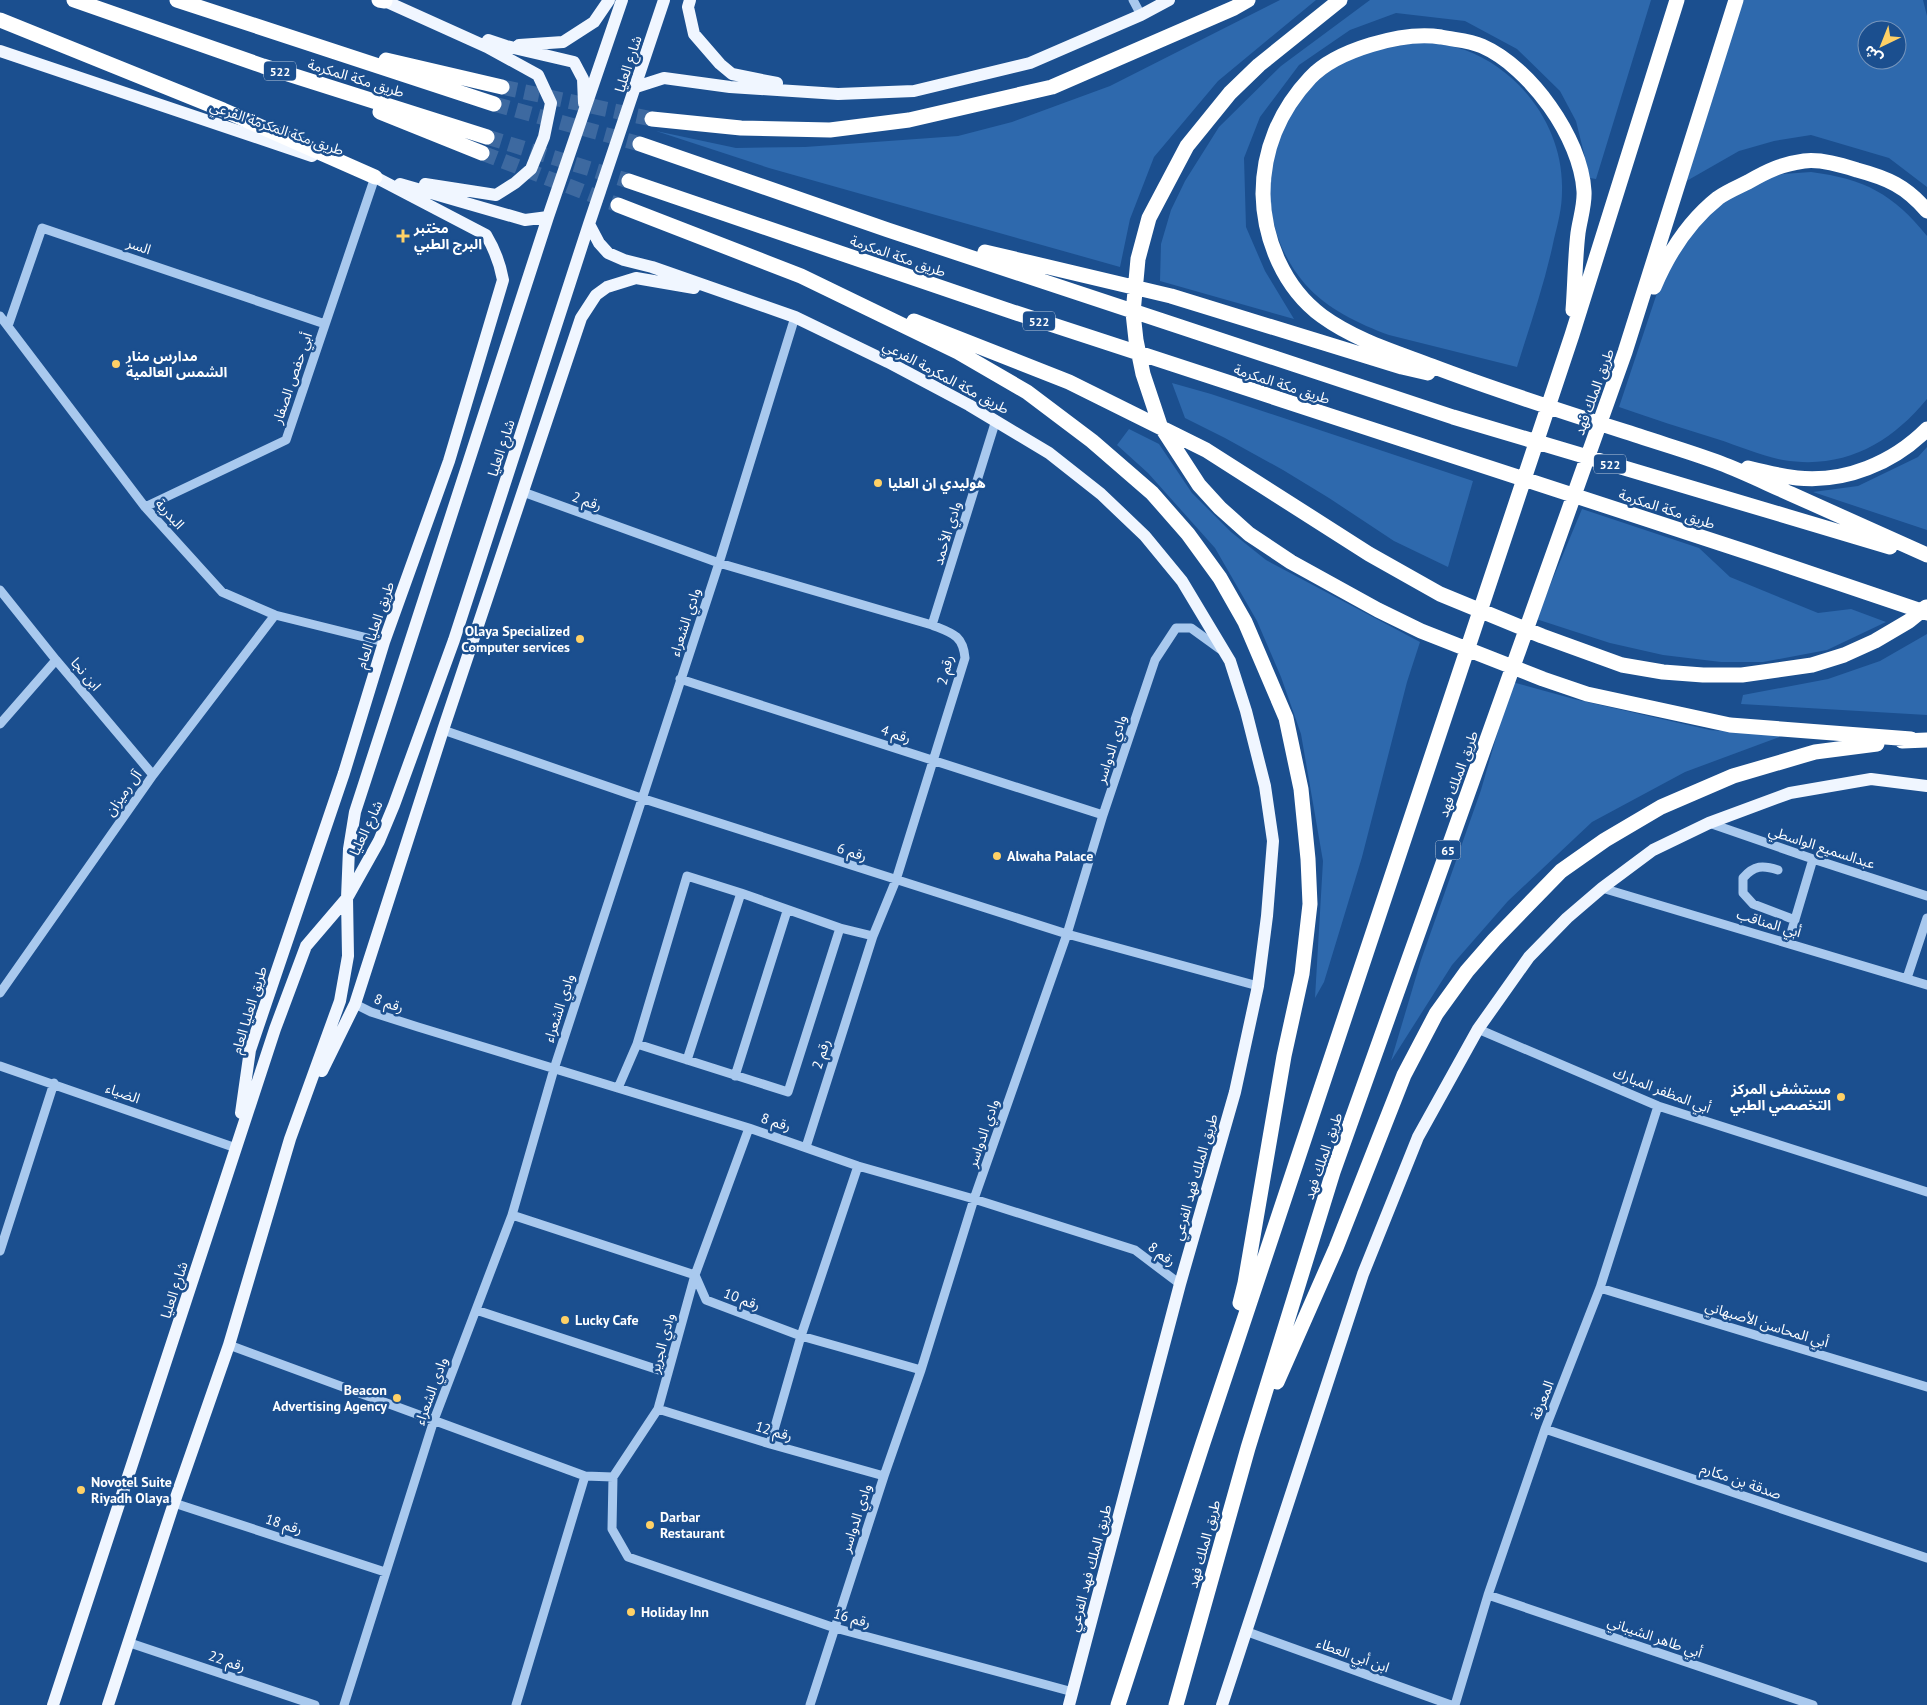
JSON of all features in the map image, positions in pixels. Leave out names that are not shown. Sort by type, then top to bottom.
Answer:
[{"type":"highway","name":"طريق مكة المكرمة","points":[[74,0],[263,66],[487,137]]},
{"type":"highway","name":"طريق مكة المكرمة","points":[[178,0],[494,104]]},
{"type":"highway","points":[[652,118],[741,128],[830,130],[909,120],[1052,87],[1234,8],[1248,0]]},
{"type":"highway","points":[[1340,0],[1259,65],[1230,93],[1187,146],[1149,218],[1138,259],[1133,313],[1143,374],[1160,425],[1199,485],[1220,508],[1249,534],[1291,562],[1378,610],[1421,631],[1543,680],[1587,694],[1730,725],[1927,740]]},
{"type":"highway","name":"طريق الملك فهد","points":[[1118,1705],[1203,1443],[1572,335],[1677,0]]},
{"type":"highway","name":"طريق الملك فهد","points":[[1176,1705],[1248,1448],[1333,1172],[1626,352],[1736,0]]},
{"type":"highway","points":[[0,20],[223,110],[376,177]]},
{"type":"highway","points":[[280,34],[502,87]]},
{"type":"highway","points":[[1572,335],[1578,236],[1584,192],[1579,167],[1557,115],[1516,68],[1484,46],[1467,40],[1413,36],[1379,43],[1344,56],[1313,74],[1282,116],[1268,150],[1263,189],[1264,211],[1279,267],[1290,283],[1321,316],[1362,340],[1485,386],[1722,463],[1927,556]]},
{"type":"highway","points":[[263,66],[482,153]]},
{"type":"highway","name":"طريق مكة المكرمة","points":[[640,144],[888,230],[1453,417],[1927,556]]},
{"type":"highway","points":[[1626,352],[1658,277],[1684,231],[1718,198],[1777,166],[1806,161],[1821,162],[1885,177],[1911,195],[1927,211]]},
{"type":"highway","name":"طريق مكة المكرمة","points":[[629,181],[1004,309],[1750,553],[1927,614]]},
{"type":"highway","points":[[618,205],[1069,382],[1206,450],[1369,554],[1440,594],[1542,636],[1622,665],[1664,672],[1703,675],[1742,675],[1812,666],[1844,655],[1875,641],[1909,621],[1927,606]]},
{"type":"highway","points":[[888,230],[1171,296],[1402,367],[1485,386]]},
{"type":"highway","points":[[801,276],[958,352],[1027,392],[1092,441],[1152,492],[1188,534],[1220,578],[1245,622],[1286,718],[1301,789],[1308,859],[1310,904],[1302,974],[1284,1056],[1245,1283],[1203,1443]]},
{"type":"highway","points":[[1722,463],[1798,478],[1831,477],[1855,472],[1878,464],[1907,447],[1927,429]]},
{"type":"highway","points":[[1248,1448],[1336,1248],[1404,1075],[1436,1014],[1467,971],[1494,940],[1562,872],[1605,840],[1662,807],[1733,776],[1815,752],[1911,739]]},
{"type":"main road","points":[[383,0],[506,46],[574,62],[583,79],[584,113]]},
{"type":"main road","points":[[376,177],[496,194],[515,183],[531,169],[544,136],[551,103],[538,75],[487,47],[383,0]]},
{"type":"main road","points":[[506,46],[563,42],[594,22],[609,0]]},
{"type":"main road","name":"شارع العليا","points":[[108,1705],[130,1643],[174,1503],[229,1345],[290,1139],[340,1001],[348,956],[347,898],[349,848],[355,812],[548,216],[622,0]]},
{"type":"main road","name":"شارع العليا","points":[[53,1705],[275,1029],[306,946],[347,898],[379,841],[454,640],[664,0]]},
{"type":"main road","points":[[690,0],[688,7],[694,34],[720,64],[732,74],[838,94]]},
{"type":"main road","points":[[636,87],[664,78],[730,87],[838,94],[914,91],[1030,63],[1141,15],[1169,0]]},
{"type":"main road","name":"طريق مكة المكرمة الفرعي","points":[[0,51],[376,177],[525,220],[548,216]]},
{"type":"main road","name":"طريق العليا العام","points":[[236,1148],[250,1050],[344,774],[384,642],[449,461],[503,280],[495,249],[486,235],[376,177]]},
{"type":"main road","name":"طريق مكة المكرمة الفرعي","points":[[589,224],[599,243],[608,253],[795,317],[888,362],[996,420],[1049,453],[1101,494],[1146,536],[1182,581],[1224,652]]},
{"type":"main road","points":[[290,1139],[354,1004],[443,730],[581,318],[596,294],[606,287],[636,278],[734,295]]},
{"type":"main road","name":"طريق الملك فهد الفرعي","points":[[1068,1705],[1180,1284],[1235,1092],[1258,986],[1267,916],[1272,840],[1265,786],[1246,711],[1230,661],[1224,652]]},
{"type":"main road","points":[[1222,1705],[1363,1274],[1418,1137],[1478,1028],[1528,957],[1567,918],[1602,888],[1653,850],[1709,823],[1790,793],[1871,778],[1927,786]]},
{"type":"street","points":[[1133,0],[1141,15]]},
{"type":"street","name":"أبي حفص الصفار","points":[[145,507],[286,440],[376,177]]},
{"type":"street","name":"السر","points":[[8,326],[42,228],[325,324]]},
{"type":"street","name":"البدرية","points":[[0,316],[145,507],[222,592],[275,615],[384,642]]},
{"type":"street","name":"وادي الشعراء","points":[[344,1705],[434,1420],[512,1215],[554,1069],[719,562],[795,317]]},
{"type":"street","name":"وادي الأحمد","points":[[932,625],[996,420]]},
{"type":"street","name":"رقم 2","points":[[523,492],[719,562],[932,625],[955,634],[964,646],[965,658],[896,880],[873,936],[806,1147]]},
{"type":"street","name":"ابن نجا","points":[[0,590],[153,775]]},
{"type":"street","name":"آل رميزان","points":[[0,992],[153,775],[275,615]]},
{"type":"street","name":"وادي الدواسر","points":[[810,1705],[884,1476],[921,1370],[974,1199],[1067,934],[1155,660],[1176,628],[1191,628],[1224,652]]},
{"type":"street","points":[[0,724],[56,660]]},
{"type":"street","name":"رقم 4","points":[[680,679],[1104,815]]},
{"type":"street","name":"رقم 6","points":[[443,730],[641,798],[1067,934],[1258,986]]},
{"type":"street","name":"عبدالسميع الواسطي","points":[[1709,823],[1927,896]]},
{"type":"street","points":[[1788,942],[1813,859]]},
{"type":"street","points":[[1778,870],[1763,865],[1750,870],[1743,878],[1744,893],[1753,904],[1795,920]]},
{"type":"street","points":[[618,1088],[636,1044],[687,876],[741,893],[787,911],[840,928],[873,936]]},
{"type":"street","name":"أبي المناقب","points":[[1602,888],[1927,985]]},
{"type":"street","points":[[687,1060],[741,893]]},
{"type":"street","points":[[735,1076],[787,911]]},
{"type":"street","points":[[1906,978],[1927,918]]},
{"type":"street","points":[[636,1044],[788,1092],[840,928]]},
{"type":"street","name":"رقم 8","points":[[354,1004],[370,1012],[418,1028],[749,1128],[858,1166],[974,1199],[1135,1250],[1180,1284]]},
{"type":"street","name":"أبي المظفر المبارك","points":[[1478,1028],[1658,1106],[1927,1192]]},
{"type":"street","name":"الضياء","points":[[0,1066],[54,1083],[236,1148]]},
{"type":"street","points":[[0,1251],[54,1083]]},
{"type":"street","name":"المعرفة","points":[[1455,1705],[1488,1595],[1545,1429],[1600,1288],[1658,1106]]},
{"type":"street","name":"وادي الجرير","points":[[613,1477],[658,1409],[695,1275],[749,1128]]},
{"type":"street","points":[[770,1444],[801,1336],[858,1166]]},
{"type":"street","points":[[512,1215],[695,1275]]},
{"type":"street","name":"رقم 10","points":[[695,1275],[706,1300],[801,1336],[921,1370]]},
{"type":"street","name":"أبي المحاسن الأصبهاني","points":[[1600,1288],[1927,1387]]},
{"type":"street","points":[[476,1310],[668,1373]]},
{"type":"street","points":[[229,1345],[585,1476],[613,1477]]},
{"type":"street","name":"رقم 12","points":[[658,1409],[770,1444],[884,1476]]},
{"type":"street","name":"صدقة بن مكارم","points":[[1545,1429],[1927,1558]]},
{"type":"street","points":[[516,1705],[585,1476]]},
{"type":"street","name":"رقم 16","points":[[613,1477],[612,1529],[628,1557],[835,1628],[1073,1692]]},
{"type":"street","name":"رقم 18","points":[[174,1503],[385,1572]]},
{"type":"street","name":"أبي طاهر الشيباني","points":[[1488,1595],[1812,1705]]},
{"type":"street","name":"ابن أبي العطاء","points":[[1245,1631],[1451,1705]]},
{"type":"street","name":"رقم 22","points":[[130,1643],[315,1705]]},
{"type":"shaded area","points":[[1280,0],[1316,0],[1218,81],[1154,157],[1130,219],[1120,267],[769,168],[656,131],[736,148],[805,147],[958,136],[1012,122],[1110,86]]},
{"type":"shaded area","points":[[1370,0],[1651,0],[1596,179],[1590,178],[1576,121],[1560,91],[1517,49],[1465,21],[1396,13],[1350,30],[1299,65],[1260,117],[1244,158],[1246,227],[1265,271],[1294,319],[1160,281],[1161,244],[1171,210],[1185,181],[1219,127],[1281,66]]},
{"type":"shaded area","points":[[1739,0],[1923,0],[1927,16],[1927,187],[1889,158],[1811,135],[1774,141],[1739,151],[1683,183]]},
{"type":"shaded area","points":[[1420,42],[1442,44],[1465,50],[1486,60],[1504,72],[1521,87],[1536,105],[1556,146],[1561,168],[1560,215],[1542,288],[1517,367],[1389,335],[1344,315],[1323,301],[1305,284],[1287,258],[1275,229],[1270,199],[1271,169],[1278,140],[1291,113],[1310,88],[1345,59],[1353,55]]},
{"type":"shaded area","points":[[1811,172],[1847,179],[1876,191],[1902,209],[1927,236],[1927,399],[1897,429],[1881,441],[1864,450],[1826,461],[1805,462],[1766,456],[1619,407],[1665,269],[1709,210],[1756,181],[1783,174]]},
{"type":"shaded area","points":[[1172,383],[1211,394],[1473,481],[1448,567],[1394,541],[1283,470],[1185,418]]},
{"type":"shaded area","points":[[1129,429],[1159,444],[1192,493],[1231,532],[1266,560],[1420,642],[1407,682],[1362,857],[1324,982],[1315,998],[1323,861],[1301,734],[1281,677],[1257,621],[1215,548],[1148,473],[1117,445]]},
{"type":"shaded area","points":[[1927,447],[1927,530],[1813,492],[1858,486],[1918,457]]},
{"type":"shaded area","points":[[1582,509],[1699,548],[1730,577],[1818,613],[1851,609],[1886,622],[1827,650],[1763,662],[1721,662],[1663,655],[1610,643],[1536,619]]},
{"type":"shaded area","points":[[1927,634],[1927,715],[1741,704],[1743,695],[1828,679],[1880,661]]},
{"type":"shaded area","points":[[1512,682],[1574,699],[1710,730],[1782,736],[1685,772],[1592,822],[1508,901],[1452,965],[1391,1061],[1421,960],[1481,790]]},
{"type":"tunnel","points":[[502,87],[652,119]]},
{"type":"tunnel","points":[[494,104],[640,144]]},
{"type":"tunnel","points":[[487,137],[629,181]]},
{"type":"tunnel","points":[[482,153],[618,205]]},
{"type":"place","name":"مختبر البرج الطبي","points":[[403,236]]},
{"type":"place","name":"مدارس منار الشمس العالمية","points":[[116,364]]},
{"type":"place","name":"هوليدي ان العليا","points":[[878,483]]},
{"type":"place","name":"Olaya Specialized Computer services","points":[[580,639]]},
{"type":"place","name":"Alwaha Palace","points":[[997,856]]},
{"type":"place","name":"مستشفى المركز التخصصي الطبي","points":[[1841,1097]]},
{"type":"place","name":"Lucky Cafe","points":[[565,1320]]},
{"type":"place","name":"Beacon Advertising Agency","points":[[397,1398]]},
{"type":"place","name":"Novotel Suite Riyadh Olaya","points":[[81,1490]]},
{"type":"place","name":"Darbar Restaurant","points":[[650,1525]]},
{"type":"place","name":"Holiday Inn","points":[[631,1612]]}]
